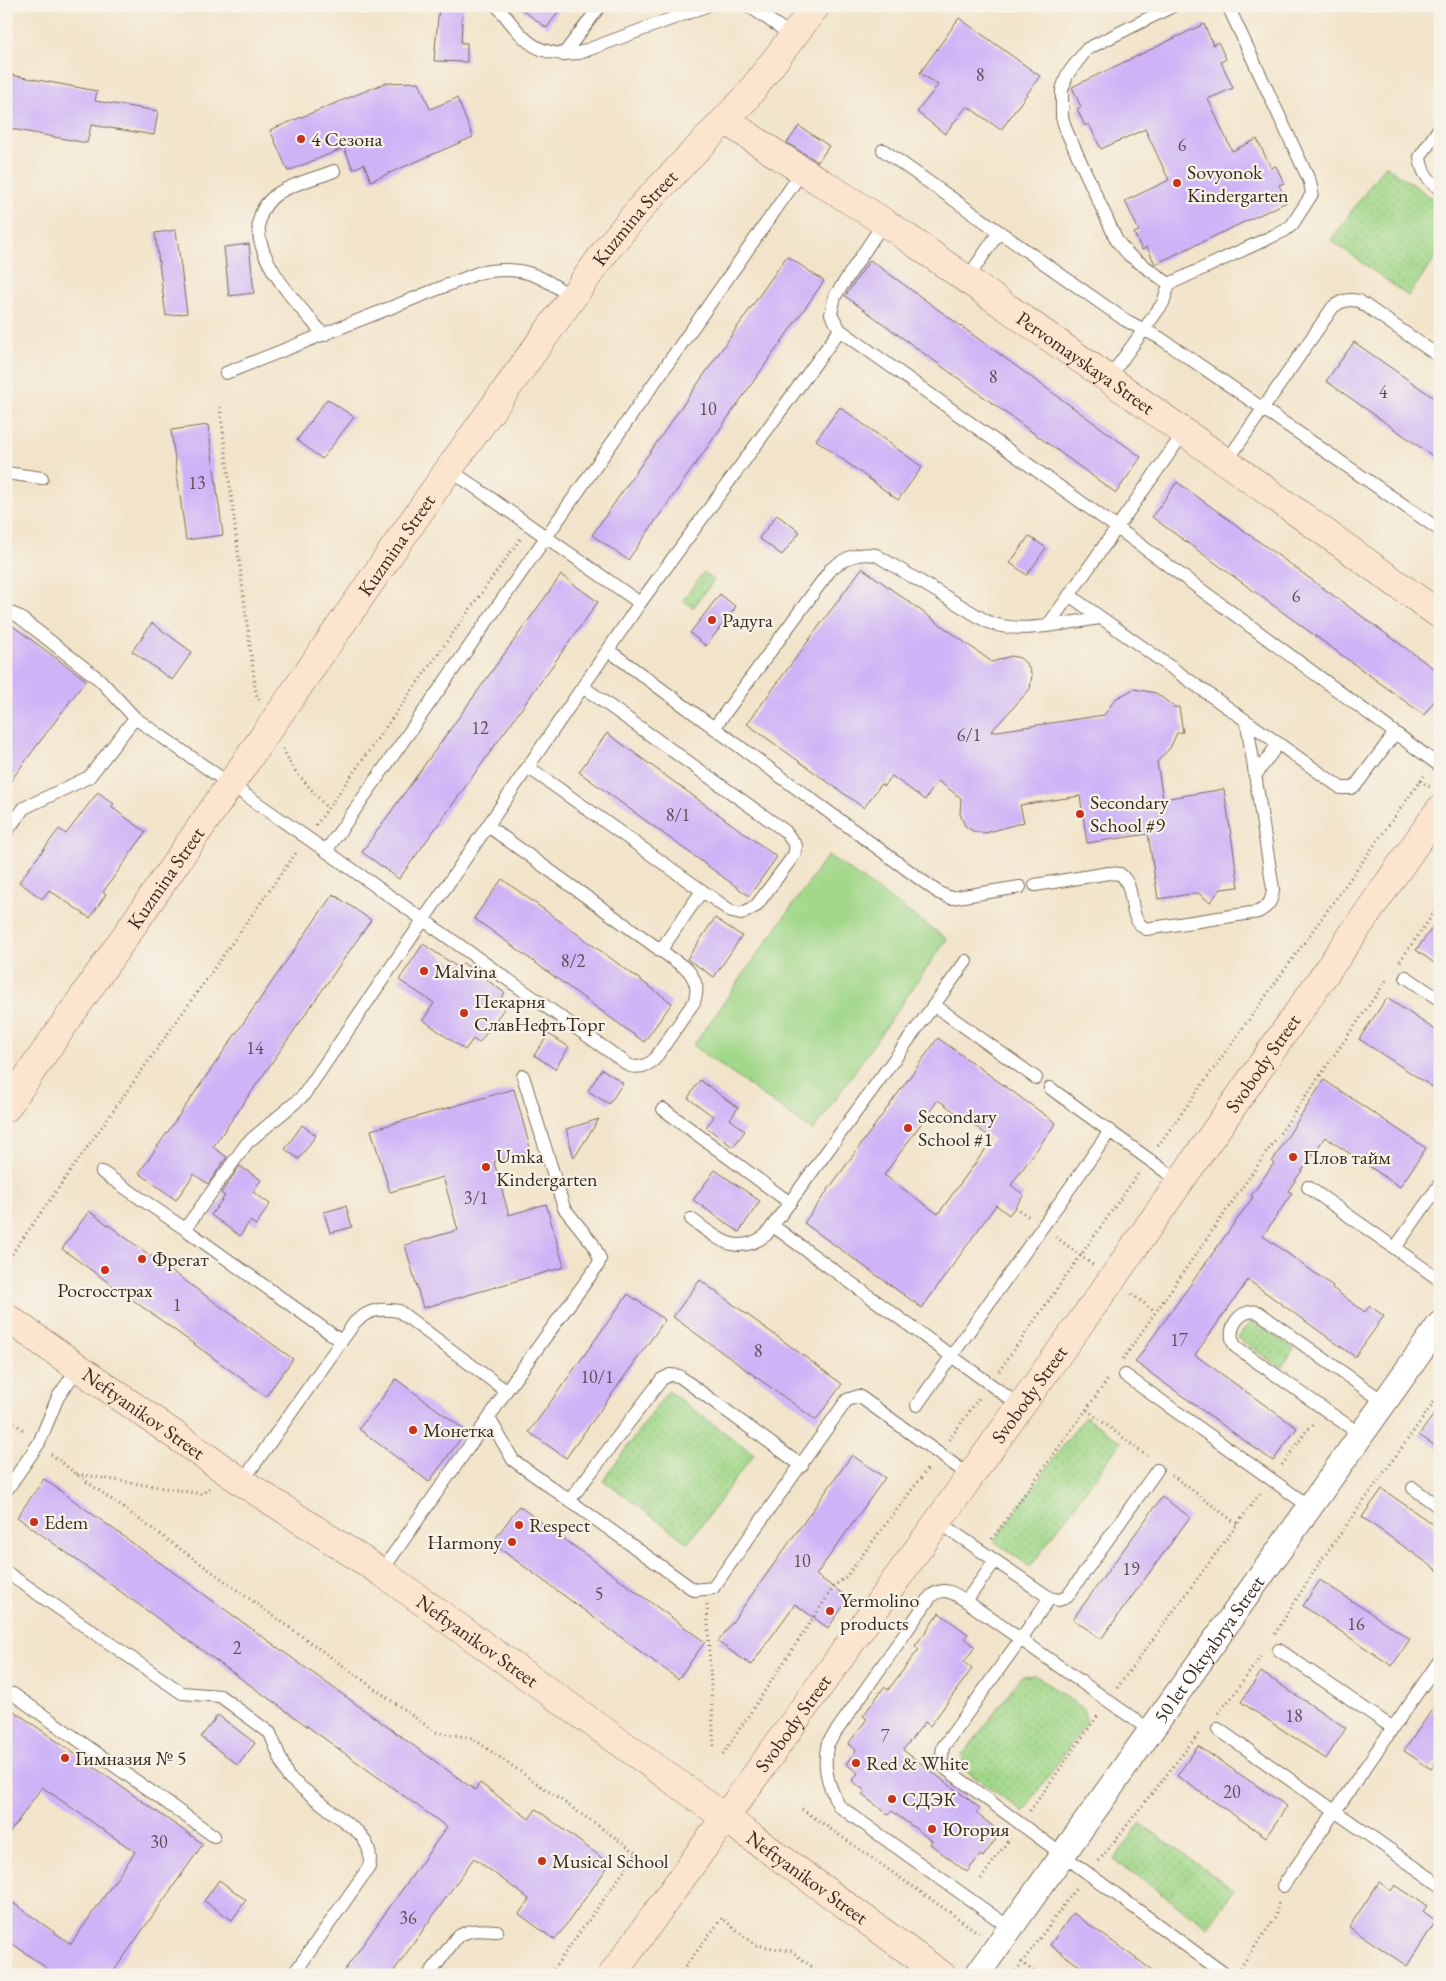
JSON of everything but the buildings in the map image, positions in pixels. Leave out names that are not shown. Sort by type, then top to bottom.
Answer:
[{"type":"main road","name":"Kuzmina Street","points":[[6,1108],[271,724],[571,297],[644,204],[726,120],[768,71],[816,6]]},
{"type":"main road","name":"Pervomayskaya Street","points":[[726,120],[802,172],[884,222],[967,279],[1185,431],[1440,615]]},
{"type":"main road","name":"Svobody Street","points":[[612,1975],[1112,1279],[1440,809]]},
{"type":"main road","name":"Neftyanikov Street","points":[[6,1318],[242,1482],[380,1572],[726,1818],[942,1975]]},
{"type":"street","name":"50 let Oktyabrya Street","points":[[977,1975],[1440,1324]]},
{"type":"lane","points":[[497,6],[523,37],[537,48],[548,53],[563,55],[579,53],[706,6]]},
{"type":"lane","points":[[563,55],[600,6]]},
{"type":"lane","points":[[749,6],[794,37]]},
{"type":"lane","points":[[1169,284],[1130,255],[1117,240],[1066,130],[1061,104],[1062,90],[1067,75],[1087,49],[1174,6]]},
{"type":"lane","points":[[1109,378],[1163,303],[1169,284],[1284,231],[1292,225],[1312,194],[1310,182],[1228,6]]},
{"type":"lane","points":[[1440,127],[1420,157],[1421,169],[1428,180],[1440,188]]},
{"type":"lane","points":[[883,150],[1126,320],[1145,329],[1440,530]]},
{"type":"lane","points":[[324,335],[270,267],[264,251],[258,223],[261,212],[267,203],[279,193],[334,171]]},
{"type":"lane","points":[[326,851],[802,172]]},
{"type":"lane","points":[[884,222],[835,296],[831,314],[840,330],[1116,527],[1440,766]]},
{"type":"lane","points":[[967,279],[999,232]]},
{"type":"lane","points":[[226,373],[478,273],[494,270],[535,274],[548,280],[571,297]]},
{"type":"lane","points":[[1227,461],[1333,307],[1339,302],[1350,299],[1359,301],[1440,357]]},
{"type":"lane","points":[[185,1229],[247,1143],[303,1096],[640,604],[840,330]]},
{"type":"lane","points":[[1049,624],[1185,431]]},
{"type":"lane","points":[[449,469],[640,604]]},
{"type":"lane","points":[[6,473],[42,478]]},
{"type":"lane","points":[[714,728],[831,569],[851,556],[876,555],[993,624],[1017,628],[1101,618]]},
{"type":"lane","points":[[1069,595],[1341,788],[1346,789],[1356,785],[1395,732]]},
{"type":"lane","points":[[6,611],[18,616],[100,680],[135,718],[307,837],[630,1066],[640,1068],[654,1060],[694,1002],[698,992],[694,979],[688,970],[488,826]]},
{"type":"lane","points":[[608,650],[939,893],[951,898],[1020,887]]},
{"type":"lane","points":[[528,767],[732,912],[741,914],[749,912],[756,906],[794,855],[796,846],[792,838],[583,687]]},
{"type":"lane","points":[[6,832],[24,808],[89,777],[135,718]]},
{"type":"lane","points":[[1035,885],[1109,873],[1120,874],[1129,884],[1136,920],[1146,929],[1258,912],[1267,907],[1272,899],[1273,889],[1247,723]]},
{"type":"lane","points":[[1255,776],[1278,744]]},
{"type":"lane","points":[[660,951],[702,891]]},
{"type":"lane","points":[[691,1219],[726,1243],[735,1246],[744,1246],[759,1241],[773,1226],[966,961]]},
{"type":"lane","points":[[1406,977],[1440,1000]]},
{"type":"lane","points":[[934,1004],[1036,1078]]},
{"type":"lane","points":[[380,1572],[598,1265],[600,1259],[593,1244],[564,1208],[523,1076]]},
{"type":"lane","points":[[1050,1088],[1180,1182]]},
{"type":"lane","points":[[663,1109],[790,1203]]},
{"type":"lane","points":[[916,1405],[1110,1131]]},
{"type":"lane","points":[[102,1172],[341,1341]]},
{"type":"lane","points":[[1395,1248],[1440,1184]]},
{"type":"lane","points":[[1308,1187],[1440,1280]]},
{"type":"lane","points":[[773,1226],[1020,1406]]},
{"type":"lane","points":[[242,1482],[355,1322],[371,1310],[383,1308],[399,1311],[506,1392]]},
{"type":"lane","points":[[1361,1435],[1236,1347],[1230,1340],[1230,1332],[1243,1314],[1250,1310],[1258,1312],[1384,1402]]},
{"type":"lane","points":[[6,1491],[39,1444],[58,1397],[78,1368]]},
{"type":"lane","points":[[569,1501],[662,1378],[670,1375],[679,1376],[802,1466]]},
{"type":"lane","points":[[1125,1375],[1310,1507]]},
{"type":"lane","points":[[489,1418],[513,1460],[694,1590],[713,1588],[802,1466],[847,1400],[859,1396],[970,1476]]},
{"type":"lane","points":[[937,1521],[1050,1598],[1060,1600],[1067,1597],[1157,1470]]},
{"type":"lane","points":[[1413,1488],[1440,1508]]},
{"type":"lane","points":[[966,1601],[995,1560]]},
{"type":"lane","points":[[6,1572],[182,1694],[220,1696],[270,1733],[288,1777],[359,1833],[368,1844],[371,1858],[369,1867],[293,1975]]},
{"type":"lane","points":[[1004,1937],[839,1806],[828,1781],[825,1766],[828,1743],[930,1596],[944,1590],[952,1592],[1150,1731]]},
{"type":"lane","points":[[1050,1598],[943,1747],[941,1763],[946,1769],[1062,1856],[1226,1975]]},
{"type":"lane","points":[[1279,1650],[1393,1728]]},
{"type":"lane","points":[[1283,1886],[1440,1660]]},
{"type":"lane","points":[[6,1696],[13,1694],[214,1836]]},
{"type":"lane","points":[[1216,1722],[1440,1885]]},
{"type":"lane","points":[[429,1975],[461,1934],[476,1929],[497,1931]]},
{"type":"path","points":[[220,407],[256,694],[292,767],[327,808]]},
{"type":"path","points":[[6,1262],[327,808],[530,526]]},
{"type":"path","points":[[722,1754],[835,1585],[845,1578],[939,1455],[1420,781]]},
{"type":"path","points":[[1394,969],[1440,904]]},
{"type":"path","points":[[1121,1361],[1389,977]]},
{"type":"path","points":[[1015,1207],[1156,1312]]},
{"type":"path","points":[[983,1552],[1110,1378]]},
{"type":"path","points":[[1274,1636],[1316,1568],[1440,1394]]},
{"type":"path","points":[[1237,1524],[1307,1430],[1328,1412]]},
{"type":"path","points":[[6,1417],[76,1474],[435,1732],[472,1738],[637,1853],[549,1975]]},
{"type":"path","points":[[76,1474],[202,1494],[209,1488]]},
{"type":"path","points":[[707,1589],[714,1748]]},
{"type":"path","points":[[1216,1722],[1264,1651]]},
{"type":"path","points":[[1013,1975],[1073,1891],[1088,1875],[1203,1729]]},
{"type":"path","points":[[802,1809],[1004,1937],[1022,1962],[1039,1975]]},
{"type":"path","points":[[1235,1975],[1274,1918],[1283,1886]]},
{"type":"path","points":[[679,1975],[722,1918],[755,1945],[791,1951],[823,1975]]},
{"type":"green space","points":[[1385,165],[1440,204],[1440,252],[1408,296],[1331,240]]},
{"type":"green space","points":[[704,572],[714,580],[693,608],[683,600]]},
{"type":"green space","points":[[828,855],[947,939],[813,1131],[693,1046]]},
{"type":"green space","points":[[1251,1320],[1294,1349],[1281,1368],[1238,1338]]},
{"type":"green space","points":[[668,1391],[754,1454],[688,1543],[603,1480]]},
{"type":"green space","points":[[1085,1416],[1121,1442],[1030,1567],[994,1541]]},
{"type":"green space","points":[[1035,1675],[1083,1709],[1087,1722],[1023,1812],[965,1770],[962,1756],[1022,1676]]},
{"type":"green space","points":[[1140,1823],[1234,1890],[1208,1927],[1114,1860]]},
{"type":"place","name":"4 Сезона","points":[[301,139]]},
{"type":"place","name":"Sovyonok Kindergarten","points":[[1177,183]]},
{"type":"place","name":"Радуга","points":[[712,620]]},
{"type":"place","name":"Secondary School #9","points":[[1080,814]]},
{"type":"place","name":"Malvina","points":[[424,971]]},
{"type":"place","name":"Пекарня СлавНефтьТорг","points":[[464,1013]]},
{"type":"place","name":"Secondary School #1","points":[[908,1128]]},
{"type":"place","name":"Плов тайм","points":[[1293,1157]]},
{"type":"place","name":"Umka Kindergarten","points":[[486,1167]]},
{"type":"place","name":"Фрегат","points":[[142,1259]]},
{"type":"place","name":"Росгосстрах","points":[[105,1270]]},
{"type":"place","name":"Монетка","points":[[413,1430]]},
{"type":"place","name":"Edem","points":[[34,1522]]},
{"type":"place","name":"Respect","points":[[519,1525]]},
{"type":"place","name":"Harmony","points":[[512,1542]]},
{"type":"place","name":"Yermolino products","points":[[830,1611]]},
{"type":"place","name":"Гимназия № 5","points":[[65,1758]]},
{"type":"place","name":"Red & White","points":[[856,1763]]},
{"type":"place","name":"СДЭК","points":[[892,1799]]},
{"type":"place","name":"Югория","points":[[932,1829]]},
{"type":"place","name":"Musical School","points":[[542,1861]]}]
